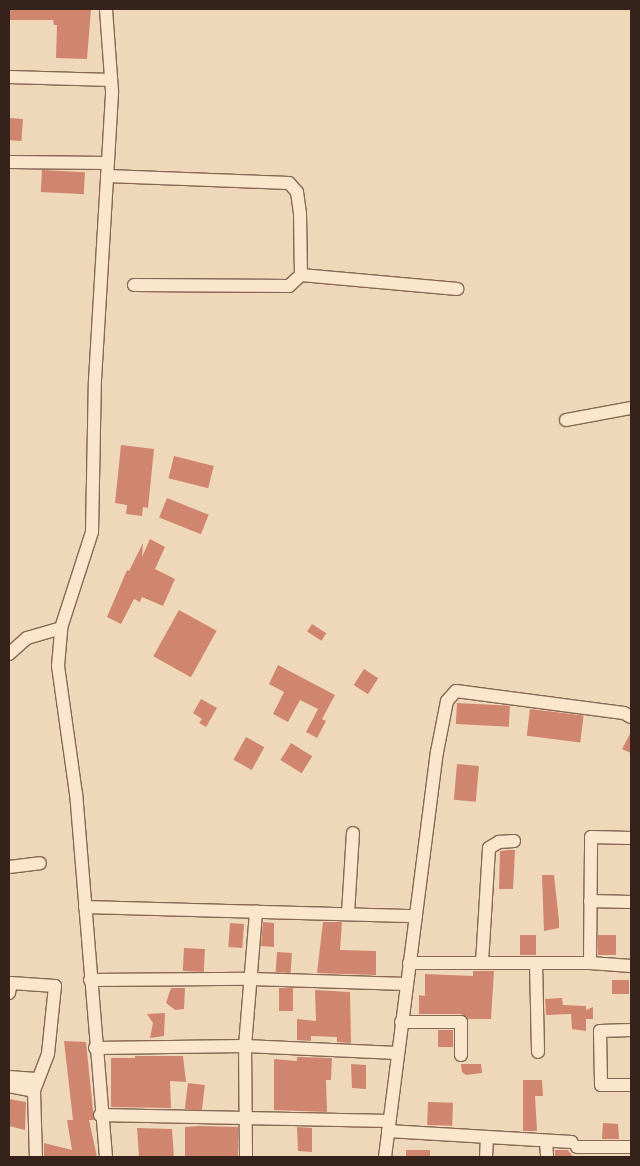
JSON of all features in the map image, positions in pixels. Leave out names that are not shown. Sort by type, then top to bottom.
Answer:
[{"type":"street","points":[[106,9],[111,80],[95,380],[92,532],[61,628],[58,666],[76,794],[100,1115],[106,1157]]},
{"type":"street","points":[[9,77],[111,80]]},
{"type":"street","points":[[9,162],[108,163]]},
{"type":"street","points":[[107,176],[289,183],[297,192],[300,213],[302,275]]},
{"type":"street","points":[[134,285],[289,286],[302,275],[457,288]]},
{"type":"street","points":[[566,420],[631,408]]},
{"type":"street","points":[[9,654],[26,638],[61,628]]},
{"type":"street","points":[[385,1157],[400,1022],[447,701],[456,691],[624,713],[631,717]]},
{"type":"street","points":[[348,914],[352,833]]},
{"type":"street","points":[[590,963],[591,837],[631,838]]},
{"type":"street","points":[[482,963],[489,848],[499,842],[514,841]]},
{"type":"street","points":[[9,867],[40,864]]},
{"type":"street","points":[[590,901],[631,902]]},
{"type":"street","points":[[85,907],[416,916]]},
{"type":"street","points":[[246,1157],[245,1046],[252,979],[256,911]]},
{"type":"street","points":[[536,963],[538,1052]]},
{"type":"street","points":[[409,964],[590,963],[631,966]]},
{"type":"street","points":[[90,980],[252,979],[406,984]]},
{"type":"street","points":[[9,993],[10,983],[55,986],[48,1054],[35,1085],[36,1157]]},
{"type":"street","points":[[400,1022],[461,1022],[461,1055]]},
{"type":"street","points":[[631,1030],[600,1030],[601,1085],[631,1085]]},
{"type":"street","points":[[95,1048],[245,1046],[397,1053]]},
{"type":"street","points":[[9,1077],[35,1085]]},
{"type":"street","points":[[9,1086],[35,1085]]},
{"type":"street","points":[[100,1115],[247,1118],[388,1126],[487,1137],[631,1147]]},
{"type":"street","points":[[486,1157],[487,1137]]},
{"type":"street","points":[[546,1141],[547,1157]]},
{"type":"building","points":[[9,9],[91,9],[87,59],[56,58],[57,25],[54,25],[53,20],[9,20]]},
{"type":"building","points":[[9,118],[23,119],[21,141],[9,140]]},
{"type":"building","points":[[42,170],[85,172],[84,194],[41,192]]},
{"type":"building","points":[[121,445],[154,449],[148,508],[143,507],[142,516],[126,514],[127,505],[115,503]]},
{"type":"building","points":[[174,456],[214,466],[208,488],[168,478]]},
{"type":"building","points":[[167,498],[209,515],[201,534],[159,517]]},
{"type":"building","points":[[150,539],[165,547],[155,569],[175,579],[163,606],[142,597],[140,602],[134,599],[121,624],[107,617],[127,570],[129,571],[143,543],[142,557]]},
{"type":"building","points":[[179,610],[217,631],[191,677],[153,656]]},
{"type":"building","points":[[312,624],[326,633],[321,641],[307,632]]},
{"type":"building","points":[[278,665],[335,695],[322,719],[326,721],[317,738],[306,732],[318,709],[300,700],[288,722],[273,714],[284,692],[269,684]]},
{"type":"building","points":[[364,669],[378,678],[368,694],[354,685]]},
{"type":"building","points":[[201,699],[217,708],[206,727],[199,723],[202,719],[193,713]]},
{"type":"building","points":[[457,703],[510,706],[509,727],[456,724]]},
{"type":"building","points":[[530,709],[584,716],[580,742],[527,736]]},
{"type":"building","points":[[631,732],[631,753],[622,749]]},
{"type":"building","points":[[246,737],[264,747],[252,770],[233,760]]},
{"type":"building","points":[[291,743],[312,756],[302,773],[280,760]]},
{"type":"building","points":[[457,764],[479,766],[476,802],[454,800]]},
{"type":"building","points":[[515,850],[513,889],[499,889],[500,851]]},
{"type":"building","points":[[542,875],[554,875],[559,921],[559,928],[544,931]]},
{"type":"building","points":[[263,922],[274,923],[274,947],[261,946]]},
{"type":"building","points":[[323,922],[342,922],[340,950],[376,951],[376,975],[317,973]]},
{"type":"building","points":[[230,923],[244,924],[242,948],[228,947]]},
{"type":"building","points":[[520,935],[536,935],[536,955],[520,955]]},
{"type":"building","points":[[598,935],[616,935],[616,955],[598,955]]},
{"type":"building","points":[[184,948],[205,949],[204,972],[183,971]]},
{"type":"building","points":[[277,952],[292,953],[291,973],[276,972]]},
{"type":"building","points":[[473,971],[494,971],[491,1019],[468,1019],[461,1014],[419,1014],[419,995],[425,996],[425,974],[473,976]]},
{"type":"building","points":[[612,980],[629,980],[629,994],[612,994]]},
{"type":"building","points":[[171,988],[185,988],[184,1009],[175,1010],[166,1003]]},
{"type":"building","points":[[279,988],[293,988],[293,1011],[279,1011]]},
{"type":"building","points":[[315,990],[350,992],[351,1043],[337,1042],[337,1037],[311,1036],[311,1041],[297,1040],[297,1019],[316,1021]]},
{"type":"building","points":[[562,998],[563,1005],[586,1006],[586,1010],[593,1007],[593,1019],[586,1019],[586,1031],[572,1029],[571,1014],[546,1015],[545,999]]},
{"type":"building","points":[[165,1013],[164,1036],[150,1038],[153,1023],[147,1014]]},
{"type":"building","points":[[438,1030],[453,1030],[453,1047],[438,1047]]},
{"type":"building","points":[[64,1041],[86,1042],[94,1120],[89,1120],[97,1157],[44,1157],[44,1143],[72,1150],[67,1120],[73,1120]]},
{"type":"building","points":[[135,1056],[183,1056],[186,1082],[170,1081],[171,1108],[111,1107],[111,1058],[135,1058]]},
{"type":"building","points":[[297,1057],[332,1058],[331,1080],[326,1080],[327,1112],[274,1110],[274,1059],[297,1061]]},
{"type":"building","points":[[351,1064],[366,1065],[366,1089],[352,1088]]},
{"type":"building","points":[[461,1064],[481,1064],[482,1073],[466,1075],[462,1072]]},
{"type":"building","points":[[523,1080],[542,1080],[543,1096],[535,1096],[537,1131],[523,1131]]},
{"type":"building","points":[[188,1083],[205,1085],[202,1111],[185,1109]]},
{"type":"building","points":[[9,1099],[26,1102],[25,1130],[9,1126]]},
{"type":"building","points":[[428,1102],[453,1103],[452,1126],[427,1125]]},
{"type":"building","points":[[603,1123],[618,1124],[619,1139],[602,1139]]},
{"type":"building","points":[[185,1127],[238,1127],[238,1157],[185,1157]]},
{"type":"building","points":[[297,1127],[312,1128],[312,1152],[298,1151]]},
{"type":"building","points":[[137,1128],[172,1129],[174,1157],[139,1157]]},
{"type":"building","points":[[406,1150],[430,1150],[430,1157],[406,1157]]},
{"type":"building","points":[[555,1150],[568,1150],[573,1157],[555,1157]]}]
